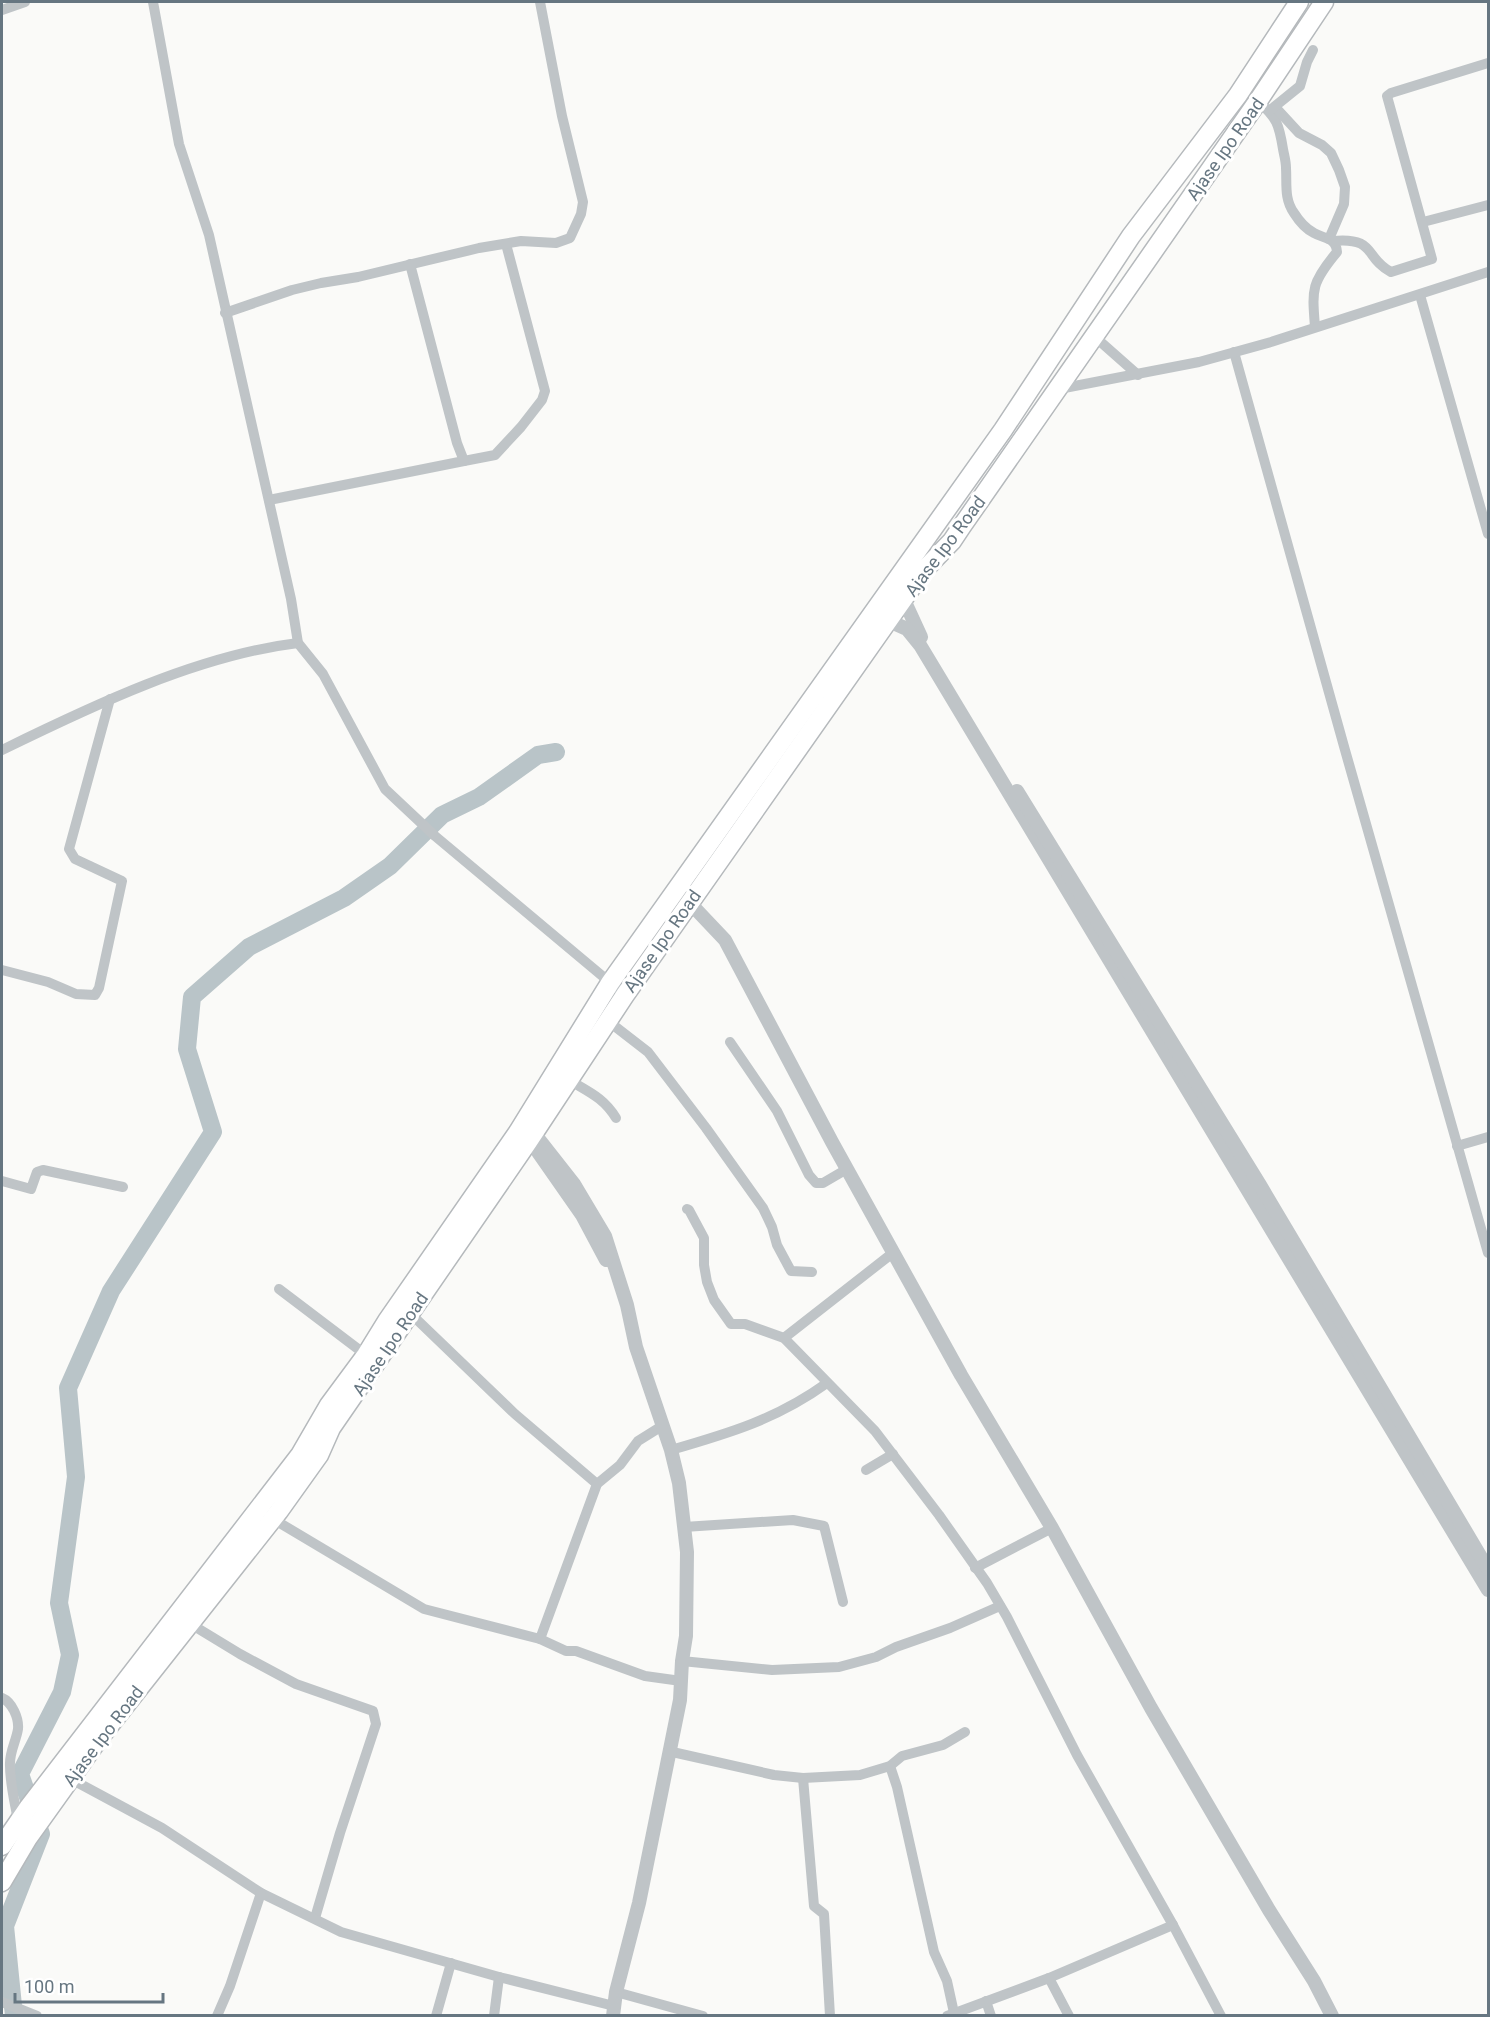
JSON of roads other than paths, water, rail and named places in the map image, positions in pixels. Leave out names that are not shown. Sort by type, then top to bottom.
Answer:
[{"type":"highway","name":"Ajase Ipo Road","points":[[2,1846],[71,1779],[189,1623],[213,1580],[273,1519],[318,1455],[331,1428],[411,1314],[526,1132],[609,983],[1003,430],[1131,236],[1238,95],[1299,2]]},
{"type":"highway","name":"Ajase Ipo Road","points":[[2,1882],[43,1789],[213,1580],[300,1455],[329,1405],[366,1355],[387,1320],[526,1132],[569,1080],[689,902],[923,571],[952,541],[1095,337],[1267,106],[1324,2]]},
{"type":"street","points":[[2,10],[25,2]]},
{"type":"street","points":[[153,2],[179,144],[209,235],[291,599],[298,643],[323,674],[384,789],[418,822],[625,995]]},
{"type":"street","points":[[225,313],[292,290],[478,248],[521,242],[556,243],[570,238],[583,202],[562,116],[540,2]]},
{"type":"street","points":[[1267,106],[1300,86],[1304,69],[1313,50]]},
{"type":"street","points":[[1267,106],[1278,123],[1281,134],[1286,167],[1287,198],[1292,211],[1301,223],[1314,233],[1331,240],[1351,239],[1369,248],[1382,266],[1391,272],[1432,259],[1388,96],[1391,93],[1488,65]]},
{"type":"street","points":[[1267,106],[1299,133],[1322,145],[1331,153],[1345,187],[1344,204],[1331,240]]},
{"type":"street","points":[[1423,222],[1488,205]]},
{"type":"street","points":[[1315,327],[1313,292],[1315,283],[1337,252],[1337,247],[1331,240]]},
{"type":"street","points":[[269,500],[495,455],[521,427],[542,400],[545,391],[506,243]]},
{"type":"street","points":[[410,264],[464,462]]},
{"type":"street","points":[[1059,389],[1184,366],[1420,295],[1488,272]]},
{"type":"street","points":[[1420,295],[1488,534]]},
{"type":"street","points":[[1095,337],[1138,375]]},
{"type":"street","points":[[1234,352],[1488,1253]]},
{"type":"street","points":[[904,600],[918,632],[1260,1185],[1488,1569]]},
{"type":"street","points":[[889,621],[907,629],[920,645],[1488,1590]]},
{"type":"street","points":[[2,750],[110,699],[204,665],[266,647],[298,643]]},
{"type":"street","points":[[2,970],[48,982],[76,994],[94,995],[99,988],[122,881],[75,859],[69,849],[110,699]]},
{"type":"street","points":[[689,902],[725,940],[847,1169],[961,1374],[1052,1528],[1151,1708],[1269,1910],[1314,1981],[1332,2016]]},
{"type":"street","points":[[608,1021],[648,1053],[706,1128],[763,1208],[777,1245],[791,1271],[812,1272]]},
{"type":"street","points":[[730,1042],[777,1111],[809,1175],[816,1183],[823,1183],[847,1169]]},
{"type":"street","points":[[569,1080],[608,1105],[616,1118]]},
{"type":"street","points":[[526,1132],[582,1215],[627,1305],[636,1347],[671,1450],[679,1483],[687,1552],[686,1636],[680,1700],[639,1903],[614,2004]]},
{"type":"street","points":[[1457,1146],[1488,1137]]},
{"type":"street","points":[[2,1181],[31,1189],[37,1172],[43,1170],[123,1187]]},
{"type":"street","points":[[687,1209],[704,1238],[704,1265],[707,1282],[714,1299],[731,1324],[745,1324],[783,1338],[875,1431],[939,1515],[975,1568],[1000,1606],[1077,1755],[1173,1924],[1221,2016]]},
{"type":"street","points":[[783,1338],[894,1252]]},
{"type":"street","points":[[279,1289],[366,1355]]},
{"type":"street","points":[[411,1314],[515,1414],[597,1484]]},
{"type":"street","points":[[671,1450],[738,1430],[801,1401],[827,1383]]},
{"type":"street","points":[[540,1639],[597,1484],[620,1465],[638,1442],[662,1426]]},
{"type":"street","points":[[866,1470],[892,1454]]},
{"type":"street","points":[[273,1519],[424,1609],[540,1639],[566,1651],[576,1651],[645,1676],[681,1681]]},
{"type":"street","points":[[684,1527],[793,1520],[824,1526],[843,1602]]},
{"type":"street","points":[[975,1568],[1052,1528]]},
{"type":"street","points":[[682,1661],[772,1670],[839,1667],[876,1657],[1000,1606]]},
{"type":"street","points":[[189,1623],[296,1684],[373,1711],[376,1724],[315,1918]]},
{"type":"street","points":[[2,1698],[7,1700],[14,1710],[18,1728],[10,1753],[9,1766],[28,1823]]},
{"type":"street","points":[[668,1751],[774,1775],[803,1778],[860,1775],[890,1766],[902,1756],[943,1745],[965,1732]]},
{"type":"street","points":[[890,1766],[897,1787],[934,1952],[947,1981],[950,2014],[1050,1978],[1173,1924]]},
{"type":"street","points":[[803,1778],[814,1906],[824,1914],[830,2016]]},
{"type":"street","points":[[71,1779],[162,1828],[261,1893],[341,1932],[499,1977],[614,2004],[703,2016]]},
{"type":"street","points":[[217,2016],[230,1986],[261,1893]]},
{"type":"street","points":[[436,2016],[451,1963]]},
{"type":"street","points":[[494,2016],[499,1977]]},
{"type":"street","points":[[1050,1978],[1069,2016]]},
{"type":"street","points":[[987,2001],[991,2016]]},
{"type":"street","points":[[2,2002],[37,2016]]},
{"type":"waterway","points":[[14,2016],[5,1926],[41,1834],[20,1774],[62,1692],[70,1655],[59,1603],[76,1477],[68,1388],[111,1291],[213,1132],[187,1049],[192,997],[249,947],[344,898],[390,866],[442,815],[479,797],[538,755],[556,752]]}]
